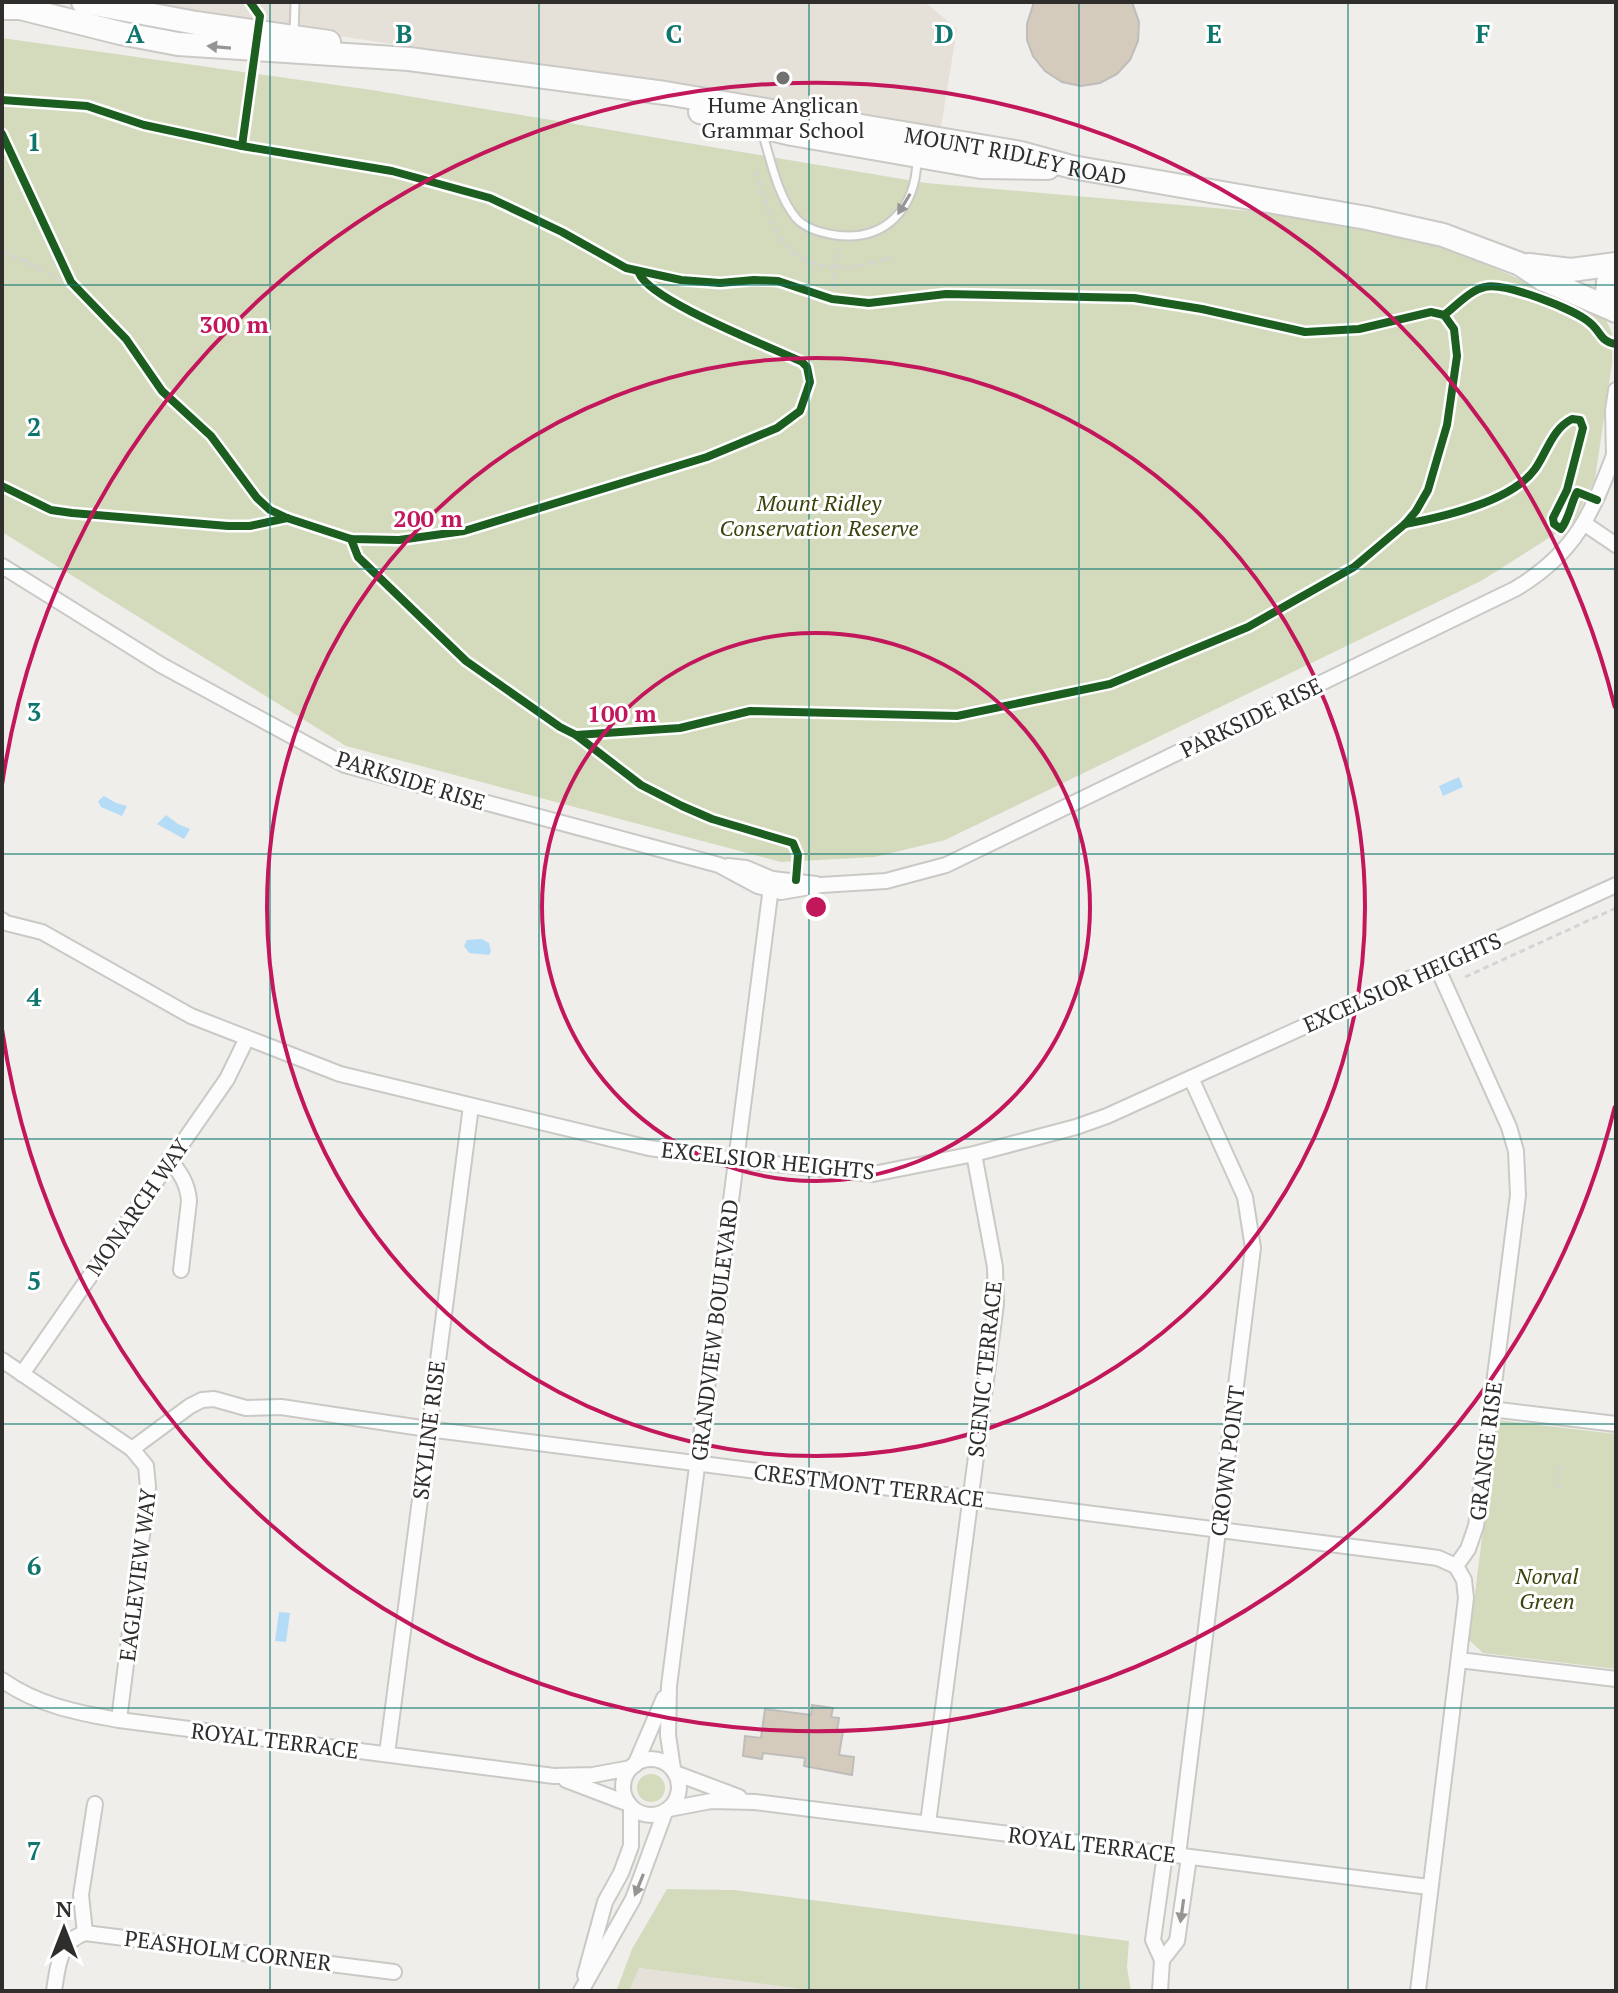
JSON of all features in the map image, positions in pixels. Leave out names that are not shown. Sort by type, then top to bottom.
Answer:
[{"type":"street","name":"MOUNT RIDLEY ROAD","points":[[83,2],[196,23],[294,36],[409,59],[665,93],[903,133],[1021,153],[1072,167],[1367,218],[1443,235],[1520,264],[1544,280],[1615,310]]},
{"type":"street","name":"MOUNT RIDLEY ROAD","points":[[2,8],[20,8],[178,44],[409,59]]},
{"type":"street","points":[[594,85],[761,128],[981,167],[1072,167]]},
{"type":"street","name":"MOUNT RIDLEY ROAD","points":[[1520,264],[1571,270],[1616,265]]},
{"type":"street","points":[[1615,310],[1607,294],[1607,285],[1616,265]]},
{"type":"street","name":"PARKSIDE RISE","points":[[2,566],[161,665],[345,765],[719,865],[737,866],[771,885],[796,880],[821,885],[886,881],[946,865],[1515,589],[1552,564],[1585,524],[1615,452],[1613,411],[1616,390]]},
{"type":"street","points":[[1585,524],[1616,545]]},
{"type":"street","name":"GRANDVIEW BOULEVARD","points":[[674,1771],[668,1735],[669,1686],[771,885]]},
{"type":"street","name":"EXCELSIOR HEIGHTS","points":[[3,924],[42,932],[191,1016],[340,1074],[649,1148],[873,1174],[974,1154],[1076,1127],[1616,885]]},
{"type":"street","name":"GRANGE RISE","points":[[1437,967],[1501,1106],[1516,1151],[1518,1195],[1476,1526],[1468,1549],[1456,1566]]},
{"type":"street","name":"MONARCH WAY","points":[[22,1374],[227,1079],[247,1038]]},
{"type":"street","name":"CROWN POINT","points":[[1177,1855],[1253,1248],[1245,1197],[1191,1078]]},
{"type":"street","name":"SKYLINE RISE","points":[[387,1754],[471,1106]]},
{"type":"street","name":"SCENIC TERRACE","points":[[928,1823],[997,1284],[974,1154]]},
{"type":"street","points":[[169,1159],[188,1189],[181,1270]]},
{"type":"street","points":[[2,1360],[132,1449]]},
{"type":"street","name":"CRESTMONT TERRACE","points":[[132,1449],[190,1406],[214,1399],[246,1408],[281,1407],[428,1429],[1438,1558],[1456,1566]]},
{"type":"street","points":[[1491,1409],[1616,1424]]},
{"type":"street","name":"EAGLEVIEW WAY","points":[[119,1720],[148,1487],[146,1466],[132,1449]]},
{"type":"street","points":[[1418,1991],[1466,1588],[1456,1566]]},
{"type":"street","points":[[1459,1660],[1616,1679]]},
{"type":"street","name":"ROYAL TERRACE","points":[[2,1680],[29,1697],[51,1705],[119,1720],[554,1776],[593,1775],[633,1766]]},
{"type":"street","name":"GRANDVIEW BOULEVARD","points":[[633,1766],[669,1686]]},
{"type":"street","points":[[630,1805],[631,1846],[605,1902],[581,1991],[633,1899],[667,1810],[674,1803],[680,1788],[674,1771],[666,1763],[650,1759],[633,1766],[624,1781],[625,1797],[630,1805],[647,1815],[667,1810]]},
{"type":"street","name":"ROYAL TERRACE","points":[[674,1771],[716,1790],[755,1802]]},
{"type":"street","name":"ROYAL TERRACE","points":[[554,1776],[630,1805]]},
{"type":"street","name":"ROYAL TERRACE","points":[[667,1810],[711,1801],[755,1802],[1429,1887]]},
{"type":"street","points":[[54,1991],[64,1947],[76,1936],[85,1933],[81,1895],[95,1804]]},
{"type":"street","points":[[1162,1960],[1177,1941],[1177,1855]]},
{"type":"street","points":[[1160,1991],[1162,1960],[1153,1940],[1177,1855]]},
{"type":"street","name":"PEASHOLM CORNER","points":[[85,1933],[394,1972]]},
{"type":"lane","points":[[294,36],[295,2]]},
{"type":"lane","points":[[761,128],[782,194],[798,220],[821,233],[848,237],[866,236],[891,223],[908,201],[917,174],[917,155],[903,133]]},
{"type":"path","points":[[832,299],[838,247]]},
{"type":"path","points":[[2,252],[57,277],[91,304]]},
{"type":"path","points":[[65,269],[83,297]]},
{"type":"path","points":[[1465,977],[1616,908]]},
{"type":"path","points":[[1558,1489],[1559,1466]]},
{"type":"shaded area","name":"Hume Anglican Grammar School","points":[[114,2],[925,2],[957,29],[941,127]]},
{"type":"shaded area","points":[[638,1968],[819,1991],[629,1991]]},
{"type":"green space","name":"Mount Ridley Conservation Reserve","points":[[2,38],[372,90],[926,183],[1272,213],[1409,238],[1461,254],[1595,311],[1606,320],[1612,333],[1612,363],[1595,479],[1574,522],[1481,581],[945,840],[875,857],[781,862],[346,746],[2,532]]},
{"type":"green space","name":"Norval Green","points":[[1497,1420],[1616,1434],[1616,1669],[1483,1653],[1469,1640]]},
{"type":"green space","points":[[651,1774],[661,1778],[665,1788],[661,1798],[651,1802],[641,1798],[637,1788],[641,1778]]},
{"type":"green space","points":[[667,1889],[734,1890],[1129,1941],[1127,1967],[1131,1991],[819,1991],[639,1968],[629,1991],[617,1989],[632,1949]]},
{"type":"water","points":[[1459,777],[1463,787],[1443,796],[1439,786]]},
{"type":"water","points":[[104,796],[127,806],[122,816],[101,807],[98,801]]},
{"type":"water","points":[[166,815],[190,829],[184,839],[157,824]]},
{"type":"water","points":[[482,939],[489,943],[489,955],[469,953],[464,946],[467,940]]},
{"type":"water","points":[[279,1612],[290,1613],[286,1642],[275,1641]]},
{"type":"building","points":[[1034,2],[1132,2],[1139,22],[1138,41],[1130,60],[1117,74],[1100,83],[1081,86],[1062,82],[1045,71],[1033,56],[1027,40],[1027,24]]},
{"type":"building","points":[[812,1705],[833,1708],[831,1717],[839,1718],[837,1731],[843,1731],[839,1755],[854,1757],[852,1775],[804,1766],[805,1758],[763,1753],[762,1759],[743,1756],[745,1736],[761,1738],[765,1709],[811,1715]]},
{"type":"cycle path","points":[[242,146],[260,16],[250,2]]},
{"type":"cycle path","points":[[2,100],[87,106],[144,125],[242,146],[392,171],[490,198],[562,232],[626,268],[681,280],[720,283],[778,281],[832,299],[869,303],[946,294],[1134,298],[1202,309],[1305,332],[1359,329],[1431,312],[1444,315],[1454,329],[1457,356],[1447,425],[1428,490],[1416,511],[1354,567],[1248,627],[1110,684],[957,716],[750,711],[680,728],[576,735],[641,785],[682,806],[712,819],[793,843],[798,855],[796,880]]},
{"type":"cycle path","points":[[2,134],[71,282],[126,339],[162,391],[211,436],[257,498],[270,510],[351,539],[399,540],[464,531],[707,457],[777,428],[800,411],[810,382],[807,367],[802,362],[687,310],[648,284],[639,273]]},
{"type":"cycle path","points":[[1444,315],[1479,289],[1507,289],[1569,310],[1593,325],[1604,339],[1616,344]]},
{"type":"cycle path","points":[[1405,524],[1476,506],[1510,490],[1535,469],[1555,435],[1572,419],[1580,420],[1583,428],[1567,490],[1553,518],[1554,524],[1561,529],[1577,492],[1597,500]]},
{"type":"cycle path","points":[[2,486],[51,510],[72,513],[228,526],[250,526],[287,518]]},
{"type":"cycle path","points":[[351,539],[358,557],[466,661],[576,735]]},
{"type":"place","name":"Hume Anglican Grammar School","points":[[783,78]]}]
